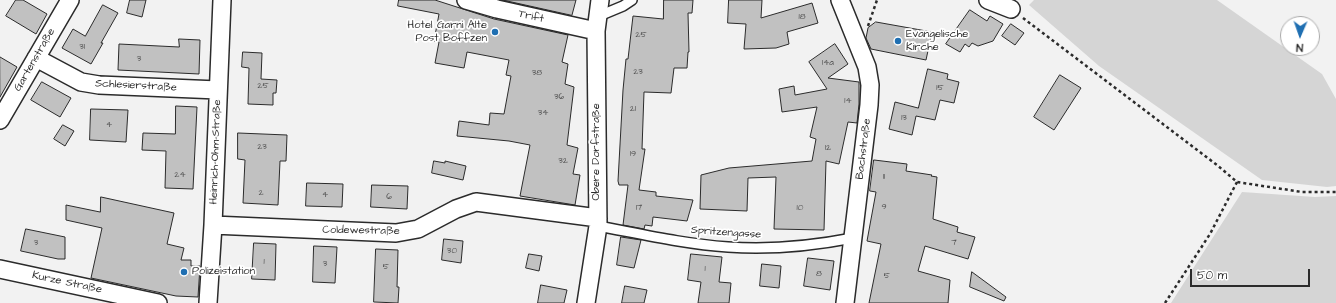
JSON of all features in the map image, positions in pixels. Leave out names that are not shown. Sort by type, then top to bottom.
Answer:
[{"type":"street","name":"Gartenstraße","points":[[0,120],[70,0]]},
{"type":"street","name":"Heinrich-Ohm-Straße","points":[[208,303],[213,225],[222,0]]},
{"type":"street","name":"Trift","points":[[466,0],[497,9],[598,16]]},
{"type":"street","name":"Bachstraße","points":[[840,0],[867,67],[870,85],[869,105],[845,303]]},
{"type":"street","points":[[988,0],[1011,9]]},
{"type":"street","name":"Obere Dorfstraße","points":[[586,303],[598,222],[598,16]]},
{"type":"street","name":"Schlesierstraße","points":[[36,58],[80,82],[99,85],[218,90]]},
{"type":"street","name":"Coldewestraße","points":[[213,225],[396,233],[418,229],[456,209],[476,202],[598,222]]},
{"type":"street","name":"Kurze Straße","points":[[0,269],[158,303]]},
{"type":"lane","points":[[598,16],[623,6],[632,0]]},
{"type":"lane","name":"Spritzengasse","points":[[598,222],[685,242],[729,247],[773,248],[818,244],[853,238]]},
{"type":"path","points":[[855,36],[868,25],[877,0]]},
{"type":"path","points":[[1011,9],[1211,160],[1237,182],[1302,192],[1336,192]]},
{"type":"path","points":[[1166,303],[1210,234],[1237,182]]},
{"type":"shaded area","points":[[1034,0],[1217,0],[1280,44],[1280,56],[1296,56],[1322,74],[1336,99],[1336,186],[1327,187],[1262,180],[1099,66],[1029,5]]},
{"type":"shaded area","points":[[1242,192],[1315,197],[1336,196],[1336,303],[1171,303]]},
{"type":"building","points":[[16,0],[23,0],[47,14],[36,34],[6,16]]},
{"type":"building","points":[[130,0],[146,0],[142,17],[127,13]]},
{"type":"building","points":[[399,0],[435,0],[494,19],[568,35],[562,62],[568,64],[565,84],[574,87],[567,145],[578,148],[573,174],[580,175],[575,205],[520,196],[530,145],[509,141],[457,136],[459,121],[489,125],[490,113],[504,114],[511,76],[506,75],[509,60],[467,52],[464,68],[435,63],[439,42],[434,41],[439,14],[398,6]]},
{"type":"building","points":[[503,0],[576,0],[572,15]]},
{"type":"building","points":[[664,0],[693,0],[692,13],[688,13],[689,52],[687,68],[674,68],[671,93],[644,92],[642,149],[645,149],[639,190],[656,192],[656,196],[693,200],[687,221],[653,217],[652,226],[645,225],[644,229],[623,225],[628,185],[619,185],[618,181],[623,90],[633,16],[663,19]]},
{"type":"building","points":[[729,0],[762,0],[761,18],[812,3],[818,23],[787,32],[789,44],[776,48],[744,49],[746,24],[728,23]]},
{"type":"building","points":[[103,5],[118,13],[91,64],[62,48],[73,29],[85,36]]},
{"type":"building","points":[[970,10],[987,21],[990,16],[1003,24],[993,41],[978,46],[972,43],[969,47],[965,44],[960,52],[946,44]]},
{"type":"building","name":"Evangelische Kirche","points":[[876,22],[932,32],[926,60],[871,49],[866,38],[868,28]]},
{"type":"building","points":[[1011,24],[1024,33],[1015,45],[1002,36]]},
{"type":"building","points":[[179,39],[200,40],[199,74],[118,70],[119,44],[179,47]]},
{"type":"building","points":[[835,44],[848,64],[828,78],[859,82],[859,104],[857,123],[848,122],[839,164],[826,161],[824,230],[774,229],[776,177],[748,178],[747,211],[700,209],[701,175],[729,168],[812,161],[816,139],[810,137],[817,107],[782,112],[779,89],[794,86],[795,95],[827,89],[809,62]]},
{"type":"building","points":[[243,52],[262,53],[261,79],[277,80],[276,93],[273,93],[273,105],[248,104],[249,68],[242,67]]},
{"type":"building","points":[[0,57],[17,67],[0,97]]},
{"type":"building","points":[[928,69],[948,74],[947,79],[959,82],[954,103],[940,100],[935,120],[916,116],[912,135],[889,129],[895,102],[918,108]]},
{"type":"building","points":[[1060,75],[1081,88],[1054,130],[1034,117]]},
{"type":"building","points":[[42,82],[71,98],[60,117],[31,100]]},
{"type":"building","points":[[176,106],[197,107],[193,189],[165,188],[166,151],[142,150],[143,133],[175,134]]},
{"type":"building","points":[[91,109],[128,110],[126,142],[90,140]]},
{"type":"building","points":[[63,125],[74,131],[65,146],[54,139]]},
{"type":"building","points":[[238,133],[287,135],[286,161],[280,161],[278,205],[243,203],[245,160],[238,159]]},
{"type":"building","points":[[874,160],[907,164],[906,171],[937,177],[933,219],[958,227],[957,232],[975,237],[968,259],[925,246],[918,271],[950,280],[948,303],[869,303],[881,244],[867,241],[876,192],[870,191]]},
{"type":"building","points":[[434,161],[445,163],[445,161],[466,166],[463,180],[432,173]]},
{"type":"building","points":[[307,183],[343,184],[342,207],[306,206]]},
{"type":"building","points":[[372,185],[408,186],[407,209],[371,207]]},
{"type":"building","points":[[101,197],[174,213],[167,244],[184,248],[181,260],[191,260],[191,266],[200,266],[198,297],[176,296],[91,278],[102,228],[66,220],[66,205],[100,212]]},
{"type":"building","points":[[26,229],[65,237],[65,259],[58,259],[21,251]]},
{"type":"building","points":[[621,237],[641,240],[634,268],[617,265]]},
{"type":"building","points":[[444,239],[463,241],[461,263],[442,260]]},
{"type":"building","points":[[254,243],[276,244],[275,280],[252,279]]},
{"type":"building","points":[[314,246],[337,247],[335,283],[313,282]]},
{"type":"building","points":[[376,249],[398,250],[398,303],[374,302]]},
{"type":"building","points":[[529,254],[542,256],[539,271],[526,268]]},
{"type":"building","points":[[691,254],[722,257],[719,282],[731,283],[729,303],[698,303],[701,282],[688,280]]},
{"type":"building","points":[[808,258],[834,261],[830,290],[804,286]]},
{"type":"building","points":[[762,264],[781,266],[779,288],[760,286]]},
{"type":"building","points":[[972,272],[1006,297],[1004,301],[970,287]]},
{"type":"building","points":[[541,285],[567,290],[564,303],[538,303]]},
{"type":"building","points":[[625,286],[647,290],[644,303],[622,303]]},
{"type":"place","name":"Hotel Garni Alte Post Boffzen","points":[[495,32]]},
{"type":"place","name":"Evangelische Kirche","points":[[898,41]]},
{"type":"place","name":"Polizeistation","points":[[184,272]]}]
